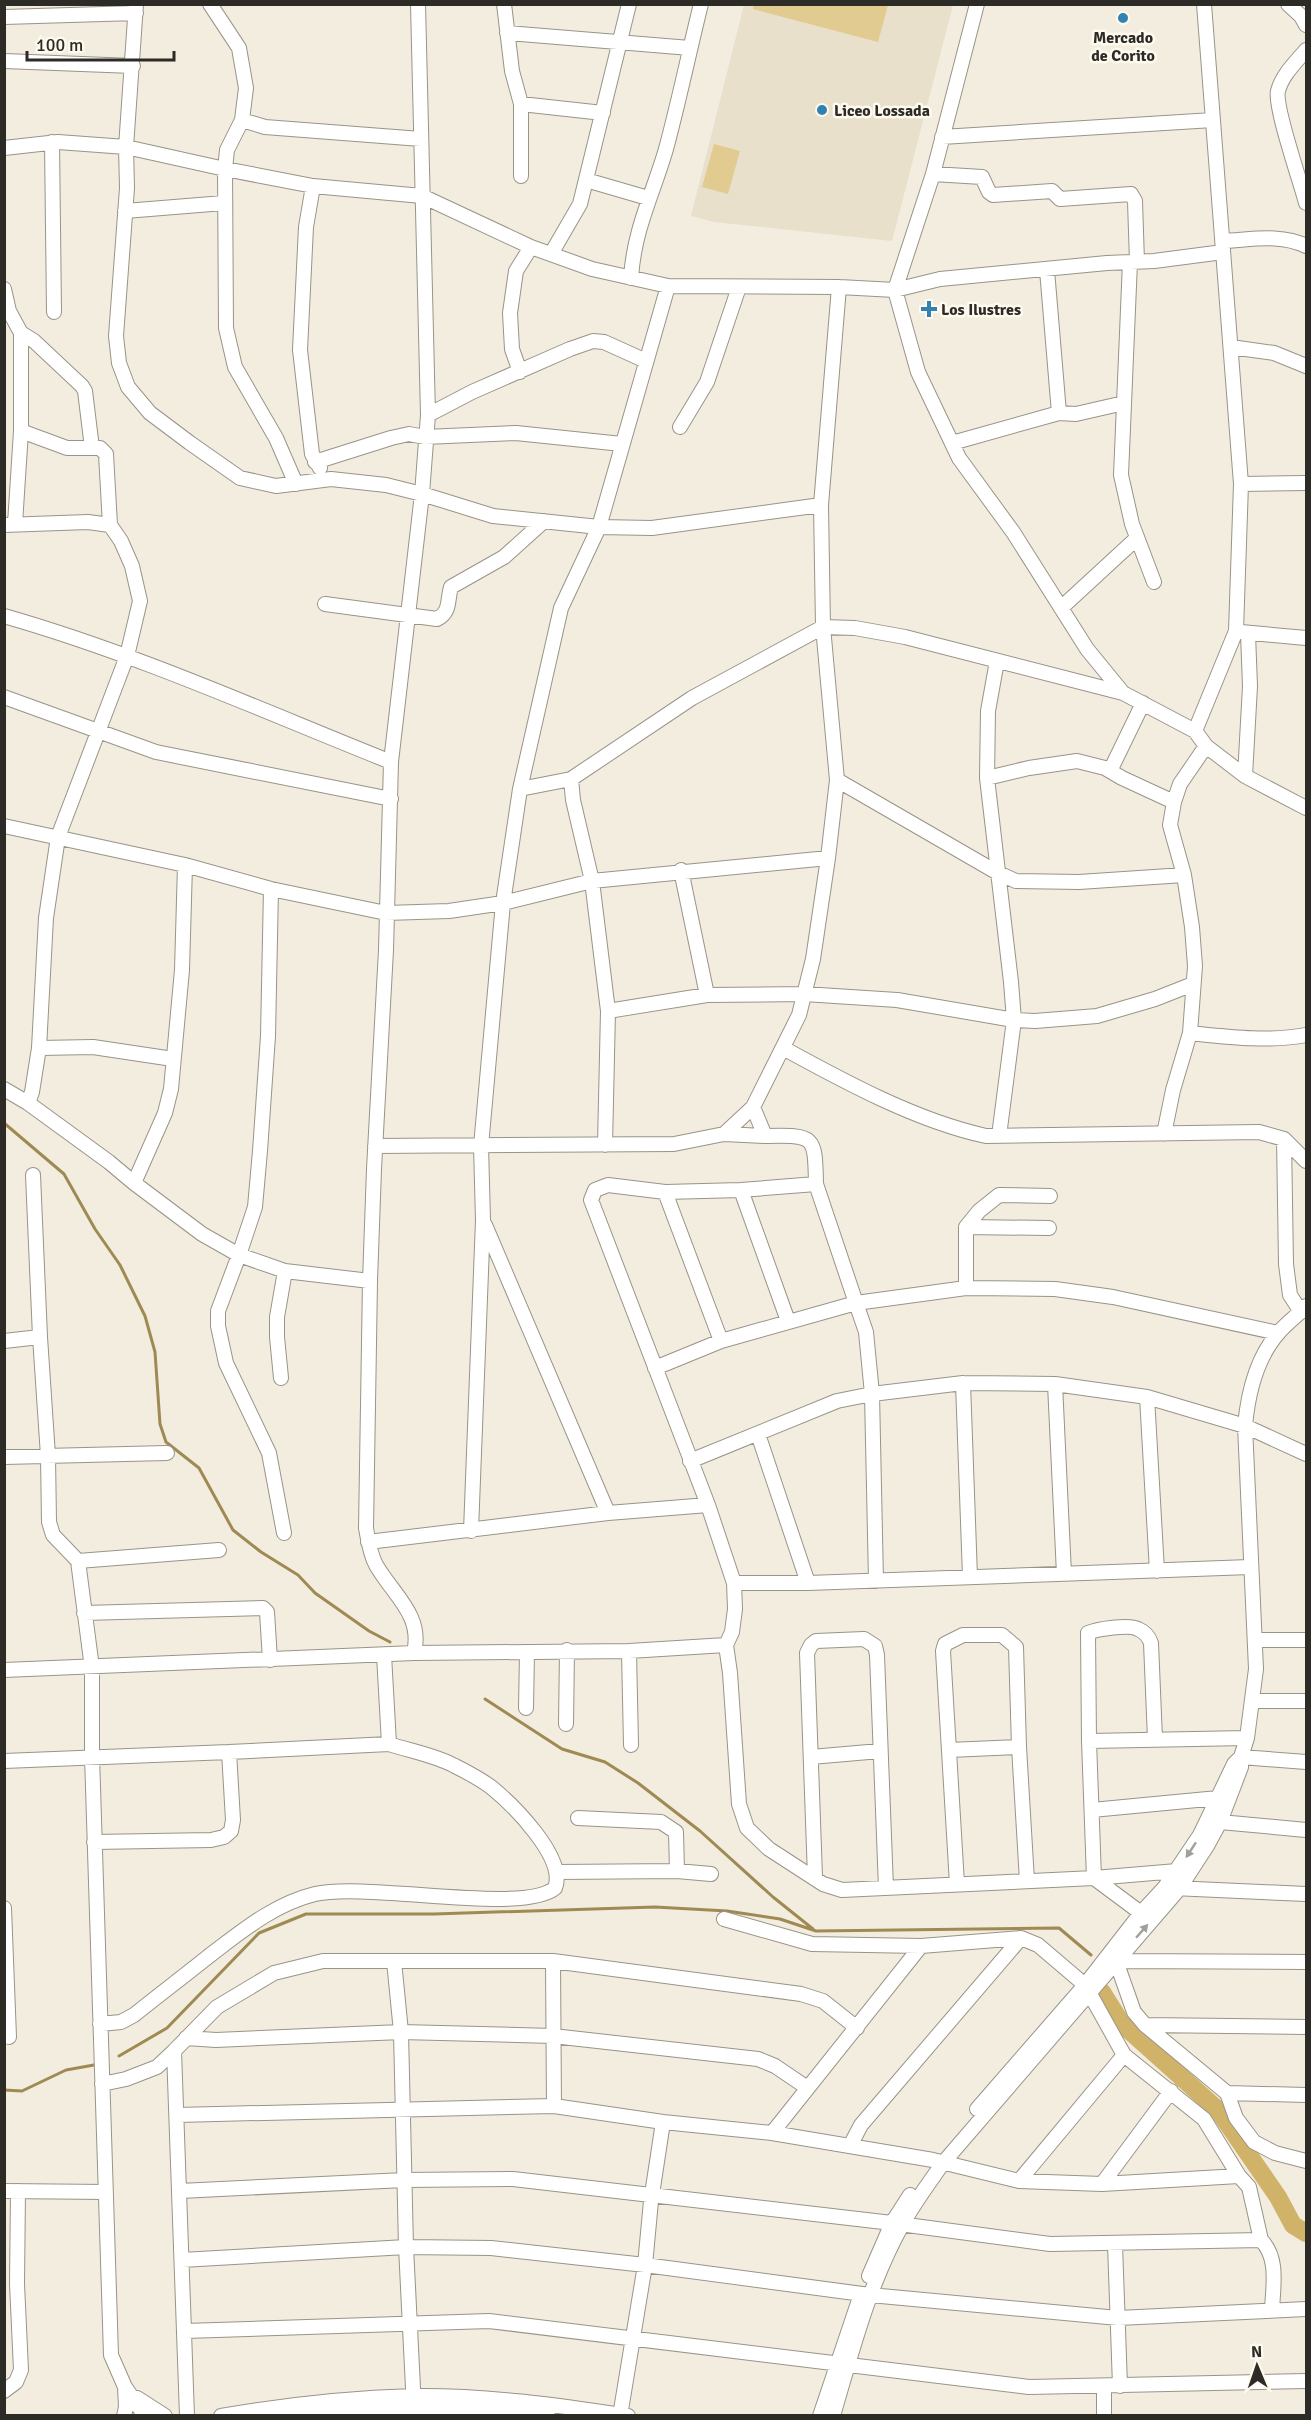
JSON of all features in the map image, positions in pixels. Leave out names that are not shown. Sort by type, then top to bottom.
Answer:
[{"type":"street","points":[[210,4],[239,48],[246,88],[242,120],[227,150],[225,169],[226,328],[235,367],[276,438],[296,484]]},
{"type":"street","points":[[414,1653],[418,1637],[414,1620],[375,1563],[366,1528],[370,1281],[386,950],[391,762],[422,494],[428,415],[418,4]]},
{"type":"street","points":[[504,4],[512,71],[521,104],[521,176]]},
{"type":"street","points":[[550,254],[580,204],[629,4]]},
{"type":"street","points":[[631,278],[632,251],[666,149],[700,4]]},
{"type":"street","points":[[976,4],[933,174],[895,290],[918,372],[959,458],[1013,532],[1087,649],[1123,693]]},
{"type":"street","points":[[1204,4],[1241,484],[1242,632],[1250,686],[1245,776]]},
{"type":"street","points":[[1288,4],[1305,16]]},
{"type":"street","points":[[4,17],[136,9],[116,336],[119,363],[128,387],[150,412],[240,478],[276,486],[331,480],[386,485],[493,516],[598,527],[652,528],[821,505]]},
{"type":"street","points":[[507,33],[690,48]]},
{"type":"street","points":[[1306,50],[1289,69],[1278,92],[1278,111],[1306,203]]},
{"type":"street","points":[[4,61],[133,66]]},
{"type":"street","points":[[521,104],[603,113]]},
{"type":"street","points":[[242,120],[265,127],[421,140]]},
{"type":"street","points":[[942,137],[1213,120]]},
{"type":"street","points":[[52,142],[54,312]]},
{"type":"street","points":[[4,148],[52,142],[126,147],[313,186],[422,196],[550,254],[592,269],[668,286],[839,287],[895,290],[940,279],[1133,262],[1277,238],[1292,239],[1306,246]]},
{"type":"street","points":[[933,174],[982,177],[989,192],[993,195],[1052,191],[1060,199],[1131,194],[1135,201],[1121,475],[1132,524],[1154,582]]},
{"type":"street","points":[[586,180],[648,198]]},
{"type":"street","points":[[313,186],[306,227],[300,350],[312,454],[315,462],[331,480]]},
{"type":"street","points":[[125,211],[224,203]]},
{"type":"street","points":[[520,372],[512,349],[510,313],[516,271],[531,247]]},
{"type":"street","points":[[1047,270],[1059,412]]},
{"type":"street","points":[[471,1531],[483,1220],[481,1146],[503,903],[520,789],[561,608],[598,527],[668,286]]},
{"type":"street","points":[[680,427],[707,382],[739,287]]},
{"type":"street","points":[[724,1134],[753,1107],[799,1015],[813,959],[828,858],[837,780],[823,627],[821,505],[839,287]]},
{"type":"street","points":[[4,289],[7,312],[21,333],[34,341],[85,391],[92,448]]},
{"type":"street","points":[[21,333],[21,431],[10,525],[87,522],[110,525]]},
{"type":"street","points":[[428,415],[472,392],[593,341],[604,342],[646,361]]},
{"type":"street","points":[[1231,347],[1274,353],[1306,366]]},
{"type":"street","points":[[952,443],[1059,412],[1076,414],[1124,403]]},
{"type":"street","points":[[21,431],[67,448],[100,448],[106,454],[110,525],[122,540],[140,601],[127,656],[58,837],[46,918],[39,1048],[28,1103]]},
{"type":"street","points":[[315,462],[409,434],[425,437],[516,433],[622,444]]},
{"type":"street","points":[[1241,484],[1306,483]]},
{"type":"street","points":[[325,604],[407,617],[437,619],[444,616],[448,607],[451,587],[504,557],[544,521]]},
{"type":"street","points":[[1061,608],[1137,538]]},
{"type":"street","points":[[4,616],[69,635],[127,656],[391,762]]},
{"type":"street","points":[[520,789],[571,779],[692,698],[823,627],[855,628],[905,637],[1123,693],[1195,731],[1206,746],[1245,776],[1306,808]]},
{"type":"street","points":[[1242,632],[1306,638]]},
{"type":"street","points":[[1195,731],[1242,632]]},
{"type":"street","points":[[997,661],[988,711],[987,778],[1014,1020],[999,1136]]},
{"type":"street","points":[[4,697],[156,752],[391,799]]},
{"type":"street","points":[[1110,771],[1143,704]]},
{"type":"street","points":[[1164,1134],[1173,1090],[1190,1033],[1193,984],[1192,927],[1184,875],[1170,825],[1180,784],[1206,746]]},
{"type":"street","points":[[987,778],[1029,768],[1077,761],[1110,771],[1174,802]]},
{"type":"street","points":[[571,779],[573,800],[592,881],[608,1011],[605,1145]]},
{"type":"street","points":[[837,780],[998,873],[1016,881],[1080,882],[1184,875]]},
{"type":"street","points":[[4,826],[184,865],[271,889],[386,913],[449,911],[503,903],[592,881],[681,870],[828,858]]},
{"type":"street","points":[[134,1183],[165,1113],[171,1089],[182,970],[184,865]]},
{"type":"street","points":[[681,870],[707,995]]},
{"type":"street","points":[[271,889],[268,1036],[255,1207],[218,1311],[218,1326],[226,1363],[268,1453],[284,1533]]},
{"type":"street","points":[[608,1011],[707,995],[804,994],[897,1000],[1014,1020],[1035,1021],[1097,1016],[1155,999],[1193,984]]},
{"type":"street","points":[[1190,1033],[1246,1038],[1289,1038],[1306,1035]]},
{"type":"street","points":[[39,1048],[93,1047],[173,1059]]},
{"type":"street","points":[[783,1048],[854,1087],[959,1130],[986,1136],[1259,1132],[1284,1139],[1306,1161]]},
{"type":"street","points":[[4,1089],[28,1103],[109,1162],[202,1234],[239,1255],[285,1271],[370,1281]]},
{"type":"street","points":[[753,1107],[765,1136]]},
{"type":"street","points":[[375,1146],[674,1144],[724,1134],[796,1135],[807,1139],[816,1150],[816,1184],[866,1332],[872,1394],[876,1581]]},
{"type":"street","points":[[820,2415],[842,2365],[866,2294],[897,2224],[938,2161],[1087,1990],[1172,1888],[1200,1835],[1241,1767],[1256,1669],[1245,1426],[1247,1400],[1256,1372],[1278,1333],[1304,1309],[1290,1295],[1286,1264],[1284,1139]]},
{"type":"street","points":[[33,1175],[48,1456],[49,1522],[52,1535],[78,1562],[92,1668],[94,1842],[111,2355],[125,2388],[145,2415]]},
{"type":"street","points":[[816,1184],[741,1190],[665,1192],[608,1185],[594,1190],[591,1200],[708,1505],[734,1582],[732,1632],[726,1646],[739,1804],[747,1828],[769,1849],[823,1884],[843,1890],[1094,1878],[1182,1872],[1207,1846],[1220,1822],[1223,1800]]},
{"type":"street","points":[[741,1190],[788,1321]]},
{"type":"street","points":[[665,1192],[721,1341]]},
{"type":"street","points":[[966,1288],[966,1227],[979,1211],[999,1195],[1050,1196]]},
{"type":"street","points":[[483,1220],[608,1513]]},
{"type":"street","points":[[966,1227],[1049,1228]]},
{"type":"street","points":[[281,1378],[277,1337],[285,1271]]},
{"type":"street","points":[[655,1368],[721,1341],[856,1303],[966,1288],[1055,1289],[1113,1297],[1278,1333]]},
{"type":"street","points":[[4,1341],[40,1338]]},
{"type":"street","points":[[690,1461],[837,1401],[872,1394],[963,1383],[1055,1384],[1147,1397],[1245,1426],[1306,1453]]},
{"type":"street","points":[[963,1383],[970,1577]]},
{"type":"street","points":[[1055,1384],[1064,1574]]},
{"type":"street","points":[[1147,1397],[1157,1570]]},
{"type":"street","points":[[758,1434],[808,1583]]},
{"type":"street","points":[[4,1456],[166,1453]]},
{"type":"street","points":[[368,1542],[608,1513],[708,1505]]},
{"type":"street","points":[[78,1562],[219,1550]]},
{"type":"street","points":[[734,1582],[808,1583],[1250,1567]]},
{"type":"street","points":[[84,1613],[263,1608],[267,1612],[270,1660]]},
{"type":"street","points":[[1094,1878],[1088,1634],[1095,1630],[1131,1627],[1139,1629],[1148,1636],[1151,1643],[1155,1739]]},
{"type":"street","points":[[957,1884],[942,1651],[945,1644],[963,1635],[1002,1635],[1016,1647],[1027,1881]]},
{"type":"street","points":[[814,1877],[807,1653],[816,1641],[864,1639],[874,1647],[878,1655],[886,1888]]},
{"type":"street","points":[[1255,1640],[1306,1640]]},
{"type":"street","points":[[4,1670],[414,1653],[629,1651],[726,1646]]},
{"type":"street","points":[[566,1724],[567,1650]]},
{"type":"street","points":[[629,1651],[631,1746]]},
{"type":"street","points":[[526,1708],[527,1652]]},
{"type":"street","points":[[384,1655],[389,1744]]},
{"type":"street","points":[[1252,1701],[1306,1701]]},
{"type":"street","points":[[1089,1741],[1247,1738]]},
{"type":"street","points":[[4,1761],[389,1744],[453,1764],[490,1787],[534,1831],[549,1854],[557,1872],[557,1883],[550,1892],[523,1898],[377,1891],[336,1892],[303,1898],[277,1908],[251,1924],[134,2015],[121,2022],[100,2024]]},
{"type":"street","points":[[949,1750],[1019,1747]]},
{"type":"street","points":[[811,1757],[880,1751]]},
{"type":"street","points":[[94,1842],[211,1840],[224,1837],[231,1831],[233,1820],[229,1752]]},
{"type":"street","points":[[1241,1757],[1306,1762]]},
{"type":"street","points":[[1092,1810],[1223,1800]]},
{"type":"street","points":[[578,1818],[667,1824],[676,1832],[677,1871]]},
{"type":"street","points":[[1220,1822],[1306,1830]]},
{"type":"street","points":[[557,1872],[677,1871],[711,1874]]},
{"type":"street","points":[[1094,1878],[1141,1913]]},
{"type":"street","points":[[1112,1959],[1141,1913],[1172,1888],[1306,1894]]},
{"type":"street","points":[[4,1908],[9,2037]]},
{"type":"street","points":[[723,1919],[812,1944],[921,1946],[1021,1938],[1038,1945],[1087,1990],[1124,2055],[1204,2119],[1239,2176],[1249,2187],[1261,2240],[1267,2246],[1273,2262],[1272,2310]]},
{"type":"street","points":[[850,2146],[861,2125],[1021,1938]]},
{"type":"street","points":[[772,2133],[806,2087],[857,2028],[921,1946]]},
{"type":"street","points":[[1112,1959],[1306,1962]]},
{"type":"street","points":[[1112,1959],[1134,2012],[1144,2025],[1227,2093],[1236,2118],[1254,2142],[1275,2153],[1306,2161]]},
{"type":"street","points":[[102,2084],[126,2079],[157,2067],[217,2007],[274,1973],[323,1961],[553,1961],[801,1994],[823,2001],[857,2028]]},
{"type":"street","points":[[394,1961],[401,2032],[406,2247],[414,2402]]},
{"type":"street","points":[[553,1961],[554,2106]]},
{"type":"street","points":[[1144,2025],[1306,2027]]},
{"type":"street","points":[[186,2038],[216,2040],[401,2032],[552,2036],[758,2059],[775,2066],[806,2087]]},
{"type":"street","points":[[174,2051],[187,2415]]},
{"type":"street","points":[[1019,2181],[1124,2055]]},
{"type":"street","points":[[1102,2184],[1171,2091]]},
{"type":"street","points":[[1227,2093],[1306,2095]]},
{"type":"street","points":[[177,2115],[554,2106],[663,2122],[772,2133],[938,2161],[1019,2181],[1102,2184],[1239,2176]]},
{"type":"street","points":[[221,2415],[292,2404],[523,2401],[622,2415],[645,2265],[663,2122]]},
{"type":"street","points":[[180,2191],[404,2180],[513,2179],[1050,2244],[1261,2240]]},
{"type":"street","points":[[4,2391],[16,2382],[21,2370],[11,2285],[11,2191],[106,2193]]},
{"type":"street","points":[[1115,2244],[1120,2386]]},
{"type":"street","points":[[182,2260],[406,2247],[491,2248],[645,2265],[866,2294],[1118,2318],[1306,2309]]},
{"type":"street","points":[[185,2331],[489,2321],[1029,2387],[1306,2381]]},
{"type":"street","points":[[832,2415],[842,2365]]},
{"type":"street","points":[[1104,2386],[1104,2415]]},
{"type":"street","points":[[124,2415],[125,2388]]},
{"type":"street","points":[[125,2388],[148,2407],[165,2415]]},
{"type":"street","points":[[286,2415],[414,2402],[548,2415]]},
{"type":"shaded area","points":[[754,4],[888,5],[878,42],[753,9]]},
{"type":"shaded area","name":"Liceo Lossada","points":[[744,5],[953,5],[892,241],[714,222],[691,216]]},
{"type":"shaded area","points":[[714,144],[740,151],[728,194],[702,187]]},
{"type":"waterway","points":[[4,1123],[64,1174],[95,1229],[120,1265],[145,1316],[155,1352],[160,1424],[166,1442],[199,1468],[233,1530],[261,1552],[298,1575],[315,1593],[369,1631],[390,1642]]},
{"type":"waterway","points":[[485,1699],[562,1749],[605,1762],[638,1783],[700,1831],[773,1897],[813,1929]]},
{"type":"waterway","points":[[119,2056],[167,2028],[259,1933],[306,1914],[434,1914],[655,1907],[727,1911],[780,1919],[816,1931],[1059,1928],[1091,1955]]},
{"type":"waterway","points":[[1102,1992],[1122,2024],[1218,2110],[1278,2197],[1293,2225],[1306,2233]]},
{"type":"waterway","points":[[4,2090],[22,2091],[66,2070],[94,2065]]},
{"type":"place","name":"Mercado de Corito","points":[[1123,18]]},
{"type":"place","name":"Liceo Lossada","points":[[822,110]]},
{"type":"place","name":"Los Ilustres","points":[[929,309]]}]
